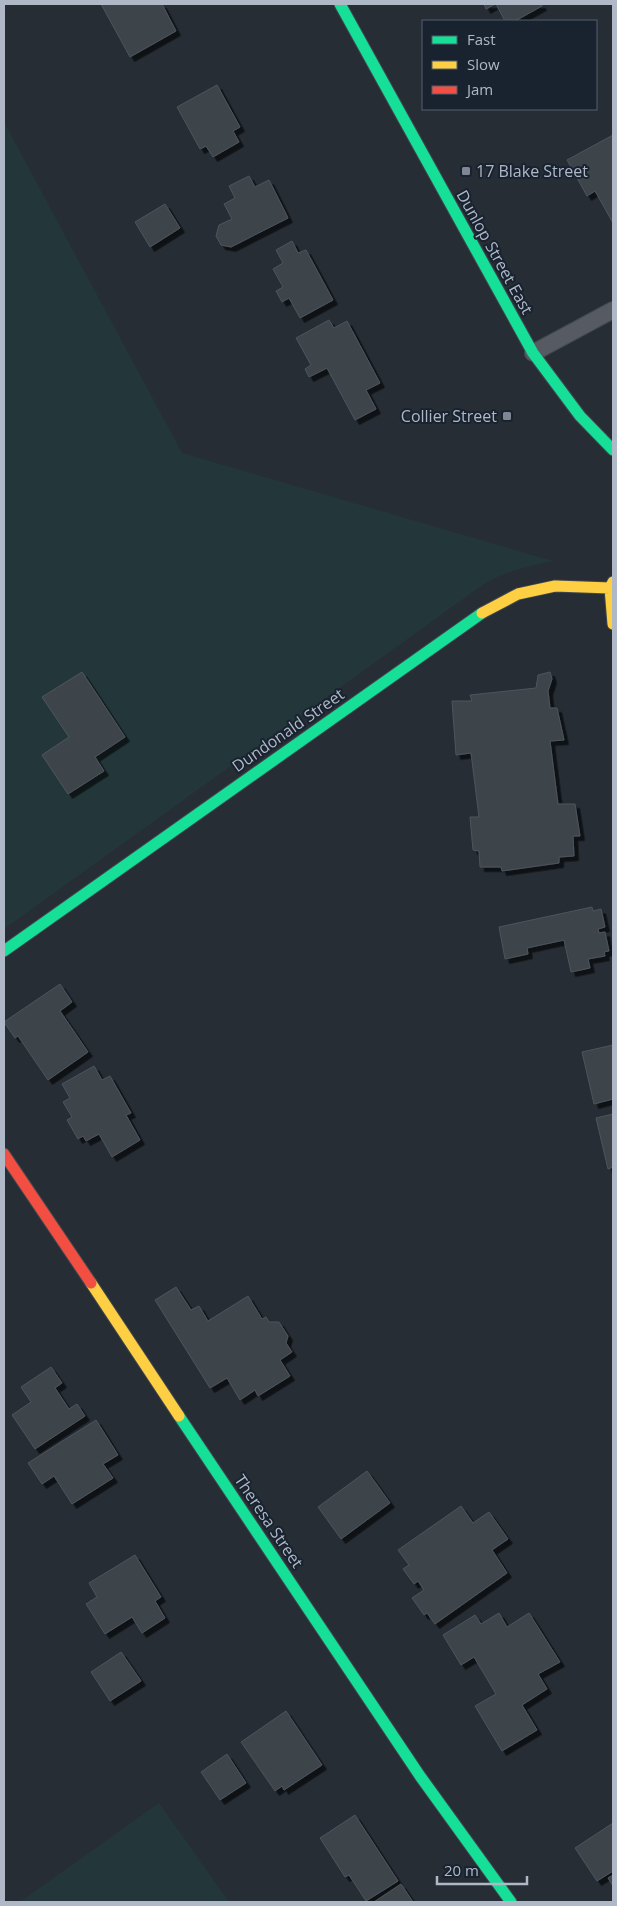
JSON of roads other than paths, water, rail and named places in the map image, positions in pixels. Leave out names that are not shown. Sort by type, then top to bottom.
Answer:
[{"type":"street","name":"Dunlop Street East","points":[[340,4],[533,353],[580,417],[613,450]]},
{"type":"street","points":[[611,585],[613,624]]},
{"type":"street","name":"Dundonald Street","points":[[4,951],[486,610],[518,594],[555,586],[611,585]]},
{"type":"street","name":"Theresa Street","points":[[4,1154],[420,1776],[511,1902]]},
{"type":"lane","points":[[533,353],[613,310]]},
{"type":"place","name":"17 Blake Street","points":[[466,171]]},
{"type":"place","name":"Collier Street","points":[[507,416]]}]
